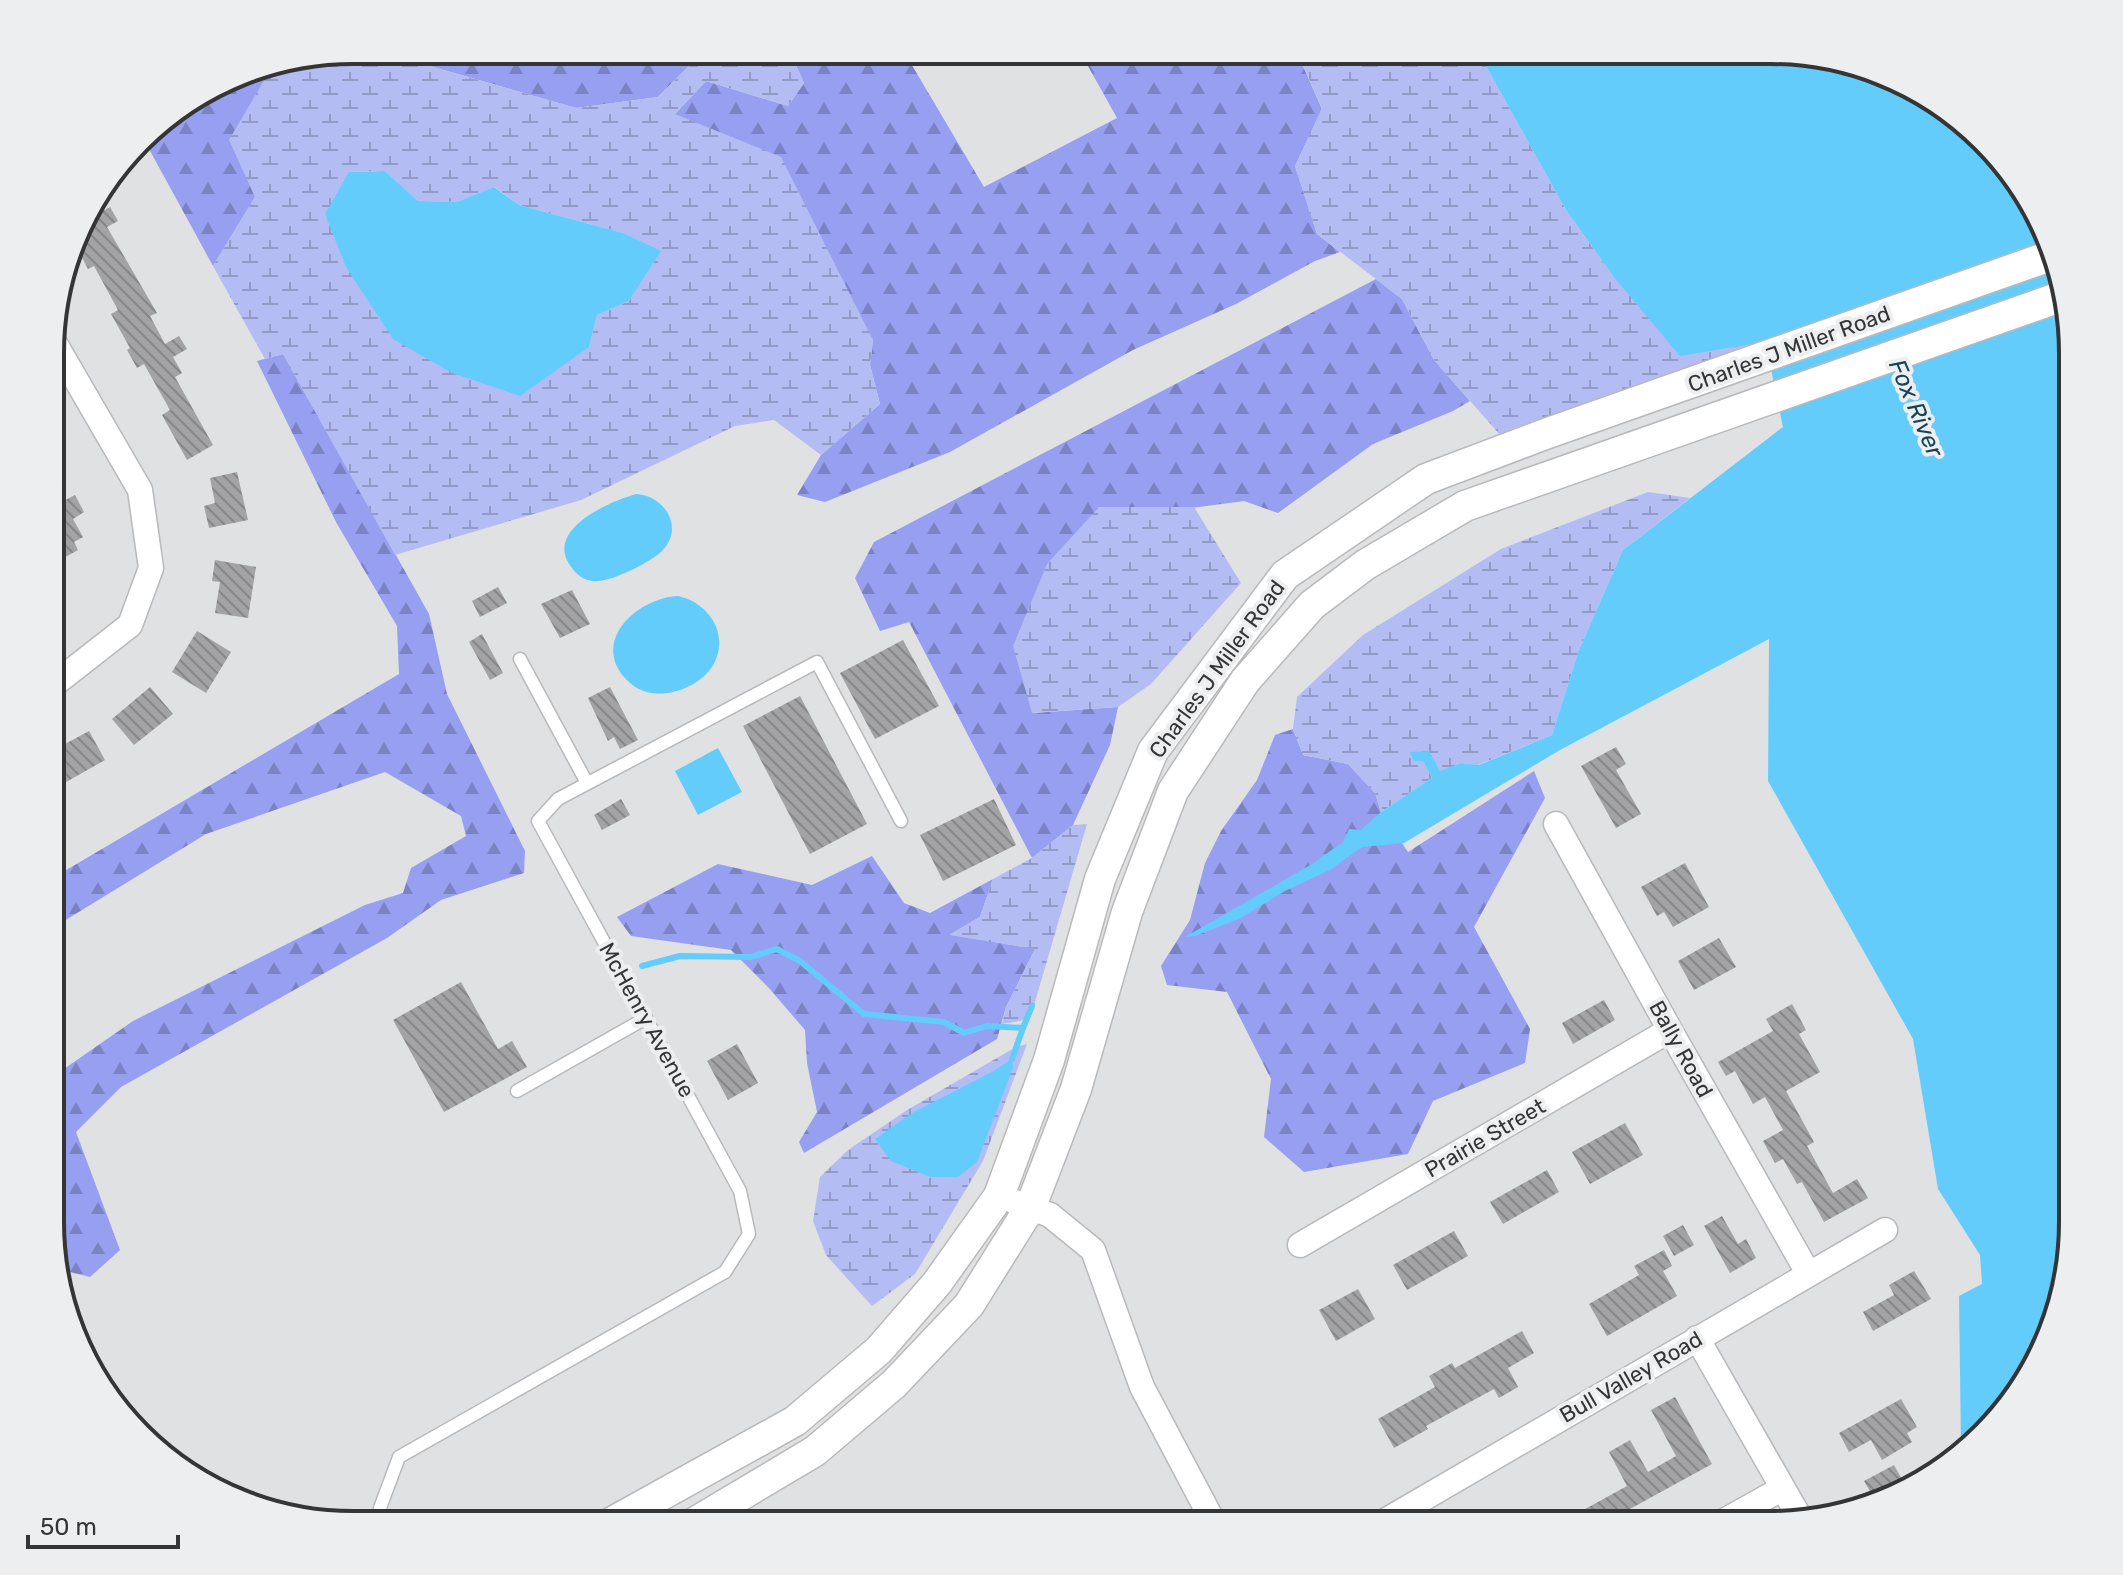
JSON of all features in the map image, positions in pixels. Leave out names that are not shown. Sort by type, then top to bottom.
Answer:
[{"type":"street","name":"Charles J Miller Road","points":[[632,1511],[795,1421],[879,1350],[937,1283],[999,1196],[1049,1060],[1100,879],[1153,751],[1285,575],[1426,479],[2043,258]]},
{"type":"street","name":"Charles J Miller Road","points":[[714,1511],[815,1451],[894,1384],[969,1305],[1031,1206],[1076,1089],[1127,912],[1173,791],[1245,681],[1312,605],[1365,565],[1465,506],[2053,299]]},
{"type":"street","points":[[64,359],[140,490],[151,568],[130,625],[64,678]]},
{"type":"street","name":"Bally Road","points":[[1556,824],[1808,1273]]},
{"type":"street","name":"Prairie Street","points":[[1300,1245],[1670,1030]]},
{"type":"street","points":[[999,1196],[1050,1215],[1093,1250],[1142,1387],[1208,1511]]},
{"type":"street","name":"Bull Valley Road","points":[[1402,1511],[1885,1230]]},
{"type":"street","points":[[1697,1338],[1795,1510]]},
{"type":"street","points":[[1742,1511],[1783,1488]]},
{"type":"lane","points":[[520,659],[587,783]]},
{"type":"lane","name":"McHenry Avenue","points":[[381,1511],[399,1457],[725,1272],[749,1234],[740,1191],[538,821],[558,799],[817,662],[901,821]]},
{"type":"lane","points":[[517,1091],[646,1018]]},
{"type":"green space","points":[[423,64],[691,64],[658,97],[576,108]]},
{"type":"green space","points":[[423,64],[576,108],[658,97],[691,64],[795,64],[804,83],[788,106],[706,81],[675,114],[781,157],[873,340],[870,365],[880,404],[821,455],[774,420],[735,426],[581,500],[395,555],[283,354],[265,359],[213,266],[255,197],[229,140],[266,77],[316,66]],"holes":[[[385,171],[418,201],[457,202],[495,187],[519,205],[623,233],[660,252],[629,301],[597,315],[589,347],[349,172]]]},
{"type":"green space","points":[[795,64],[911,64],[984,187],[1117,118],[1087,64],[1302,64],[1322,109],[1295,166],[1317,234],[1340,252],[1315,261],[1236,304],[1133,350],[950,452],[825,502],[797,495],[821,455],[880,404],[870,365],[873,340],[675,114],[706,81],[788,106],[804,83]]},
{"type":"green space","points":[[1302,64],[1485,64],[1566,210],[1613,276],[1758,343],[1689,390],[1656,378],[1621,397],[1501,436],[1434,360],[1402,299],[1317,234],[1295,166],[1322,108]]},
{"type":"green space","points":[[266,77],[255,197],[213,266],[149,149],[177,124],[209,103]]},
{"type":"green space","points":[[1376,279],[1402,299],[1434,360],[1470,401],[1373,444],[1278,513],[1244,501],[1184,509],[1099,507],[1033,713],[1118,707],[1110,745],[1073,825],[1032,858],[909,622],[880,631],[855,578],[874,542]]},
{"type":"green space","points":[[283,354],[429,614],[447,694],[525,851],[524,873],[441,900],[387,938],[121,1087],[76,1132],[120,1250],[90,1277],[69,1272],[66,1259],[64,1069],[133,1021],[365,905],[403,893],[411,868],[466,836],[461,816],[385,772],[206,834],[64,921],[64,871],[399,674],[397,626],[336,522],[257,361]]},
{"type":"green space","points":[[1648,492],[1690,498],[1623,550],[1579,650],[1552,735],[1478,765],[1461,763],[1440,772],[1423,761],[1432,778],[1381,812],[1375,793],[1348,764],[1303,755],[1293,729],[1297,697],[1363,635],[1501,549]]},
{"type":"green space","points":[[1099,507],[1194,507],[1241,583],[1151,684],[1118,707],[1032,713],[1013,646],[1047,564]]},
{"type":"green space","points":[[1293,729],[1303,755],[1348,764],[1375,793],[1381,812],[1408,852],[1534,771],[1545,798],[1474,927],[1530,1029],[1525,1063],[1433,1101],[1408,1154],[1304,1172],[1264,1137],[1271,1079],[1227,992],[1167,985],[1161,966],[1190,920],[1205,863],[1221,831],[1257,780],[1275,735]]},
{"type":"green space","points":[[1087,824],[1030,1019],[1002,1024],[1006,1007],[1035,949],[949,935],[980,917],[993,879],[1032,858],[1073,825]]},
{"type":"green space","points":[[872,856],[904,903],[930,913],[993,879],[980,917],[951,934],[1035,949],[1006,1007],[997,1039],[804,1153],[799,1142],[817,1112],[807,1063],[805,1030],[731,950],[631,936],[617,917],[718,864],[812,885]]},
{"type":"green space","points":[[1027,1044],[983,1161],[915,1274],[872,1306],[826,1255],[813,1221],[820,1177],[848,1150],[907,1110],[1016,1047]]},
{"type":"water","name":"Fox River","points":[[1485,64],[1807,66],[1880,86],[1946,124],[1999,177],[2029,225],[2044,260],[2057,316],[2059,353],[2057,1259],[2044,1315],[2029,1350],[1999,1398],[1961,1438],[1959,1296],[1982,1284],[1980,1255],[1938,1189],[1913,1039],[1768,781],[1769,639],[1560,750],[1404,843],[1362,847],[1330,870],[1285,891],[1239,919],[1185,937],[1312,864],[1343,842],[1349,829],[1361,830],[1381,812],[1432,778],[1423,761],[1414,761],[1410,752],[1429,751],[1440,771],[1461,763],[1479,765],[1552,735],[1579,650],[1623,550],[1783,427],[1770,364],[1758,343],[1680,356],[1613,276],[1566,210]]},
{"type":"water","points":[[385,171],[418,201],[457,202],[494,187],[519,205],[623,233],[661,251],[629,301],[597,315],[589,347],[520,396],[452,373],[393,339],[346,267],[325,214],[349,172]]},
{"type":"water","points":[[636,494],[655,500],[668,513],[672,531],[663,550],[642,565],[613,578],[594,581],[580,576],[565,555],[565,542],[572,530],[596,511]]},
{"type":"water","points":[[678,596],[699,606],[714,622],[719,644],[717,655],[712,667],[696,683],[674,692],[650,693],[630,683],[618,668],[613,654],[615,639],[622,626],[646,605]]},
{"type":"water","points":[[718,748],[742,792],[698,815],[675,771]]},
{"type":"water","points":[[1012,1059],[1013,1068],[977,1162],[958,1177],[930,1177],[891,1161],[875,1139],[912,1113]]},
{"type":"building","points":[[110,207],[118,221],[107,227],[157,313],[150,316],[165,344],[179,336],[187,349],[173,357],[182,373],[175,377],[213,445],[187,460],[162,415],[170,410],[144,364],[137,368],[111,314],[118,310],[94,266],[88,269],[81,255],[102,212]]},
{"type":"building","points":[[237,472],[248,520],[209,528],[204,506],[215,503],[210,478]]},
{"type":"building","points":[[75,495],[84,512],[73,519],[83,537],[74,542],[78,550],[64,558],[64,501]]},
{"type":"building","points":[[215,560],[256,567],[248,618],[215,613],[220,582],[212,581]]},
{"type":"building","points":[[498,587],[507,603],[480,617],[472,601]]},
{"type":"building","points":[[572,590],[590,624],[560,638],[541,604]]},
{"type":"building","points":[[197,631],[231,652],[206,693],[172,672]]},
{"type":"building","points":[[482,634],[503,673],[490,680],[469,642]]},
{"type":"building","points":[[903,640],[939,706],[875,739],[840,673]]},
{"type":"building","points":[[150,687],[173,714],[134,745],[112,719]]},
{"type":"building","points":[[610,687],[638,740],[620,749],[614,737],[608,741],[588,698]]},
{"type":"building","points":[[800,696],[867,824],[810,854],[743,726]]},
{"type":"building","points":[[89,731],[105,760],[64,783],[64,745]]},
{"type":"building","points":[[1616,747],[1626,764],[1616,770],[1641,814],[1616,828],[1581,766]]},
{"type":"building","points":[[621,799],[630,815],[602,830],[594,815]]},
{"type":"building","points":[[994,799],[1016,845],[943,881],[920,835]]},
{"type":"building","points":[[1685,863],[1709,907],[1673,927],[1664,912],[1657,916],[1641,887]]},
{"type":"building","points":[[1719,938],[1736,967],[1694,990],[1678,961]]},
{"type":"building","points":[[461,982],[498,1049],[512,1041],[527,1067],[444,1112],[393,1020]]},
{"type":"building","points":[[1604,1000],[1615,1020],[1573,1044],[1562,1023]]},
{"type":"building","points":[[1792,1004],[1806,1030],[1799,1034],[1820,1072],[1786,1091],[1814,1142],[1807,1146],[1833,1193],[1857,1179],[1868,1198],[1824,1222],[1802,1182],[1797,1184],[1783,1159],[1775,1163],[1763,1141],[1783,1130],[1765,1097],[1753,1104],[1735,1071],[1726,1076],[1718,1062],[1773,1031],[1766,1019]]},
{"type":"building","points":[[737,1044],[758,1083],[728,1100],[707,1061]]},
{"type":"building","points":[[1625,1123],[1643,1155],[1590,1184],[1572,1152]]},
{"type":"building","points":[[1547,1170],[1559,1192],[1503,1224],[1490,1202]]},
{"type":"building","points":[[1722,1216],[1738,1244],[1746,1239],[1756,1258],[1730,1273],[1704,1226]]},
{"type":"building","points":[[1683,1225],[1694,1245],[1674,1256],[1663,1236]]},
{"type":"building","points":[[1454,1231],[1468,1256],[1407,1290],[1393,1265]]},
{"type":"building","points":[[1664,1250],[1672,1266],[1663,1271],[1677,1296],[1607,1336],[1589,1304],[1639,1275],[1634,1266]]},
{"type":"building","points":[[1914,1271],[1931,1299],[1873,1331],[1863,1312],[1894,1295],[1889,1285]]},
{"type":"building","points":[[1358,1289],[1375,1319],[1336,1341],[1319,1310]]},
{"type":"building","points":[[1522,1331],[1534,1353],[1508,1368],[1518,1387],[1499,1398],[1494,1389],[1426,1426],[1428,1429],[1394,1448],[1378,1419],[1435,1387],[1429,1376],[1452,1363],[1455,1368]]},
{"type":"building","points":[[1675,1397],[1712,1464],[1629,1511],[1581,1511],[1627,1486],[1609,1452],[1630,1440],[1648,1472],[1676,1456],[1651,1410]]},
{"type":"building","points":[[1901,1399],[1917,1427],[1907,1433],[1912,1442],[1882,1460],[1871,1440],[1849,1452],[1839,1433]]},
{"type":"building","points":[[1894,1465],[1902,1479],[1871,1493],[1864,1481]]},
{"type":"waterway","points":[[642,966],[680,956],[751,957],[777,949],[800,961],[864,1014],[944,1022],[964,1033],[987,1026],[1023,1028],[1032,1006]]},
{"type":"waterway","points":[[1012,1059],[1023,1028]]}]
